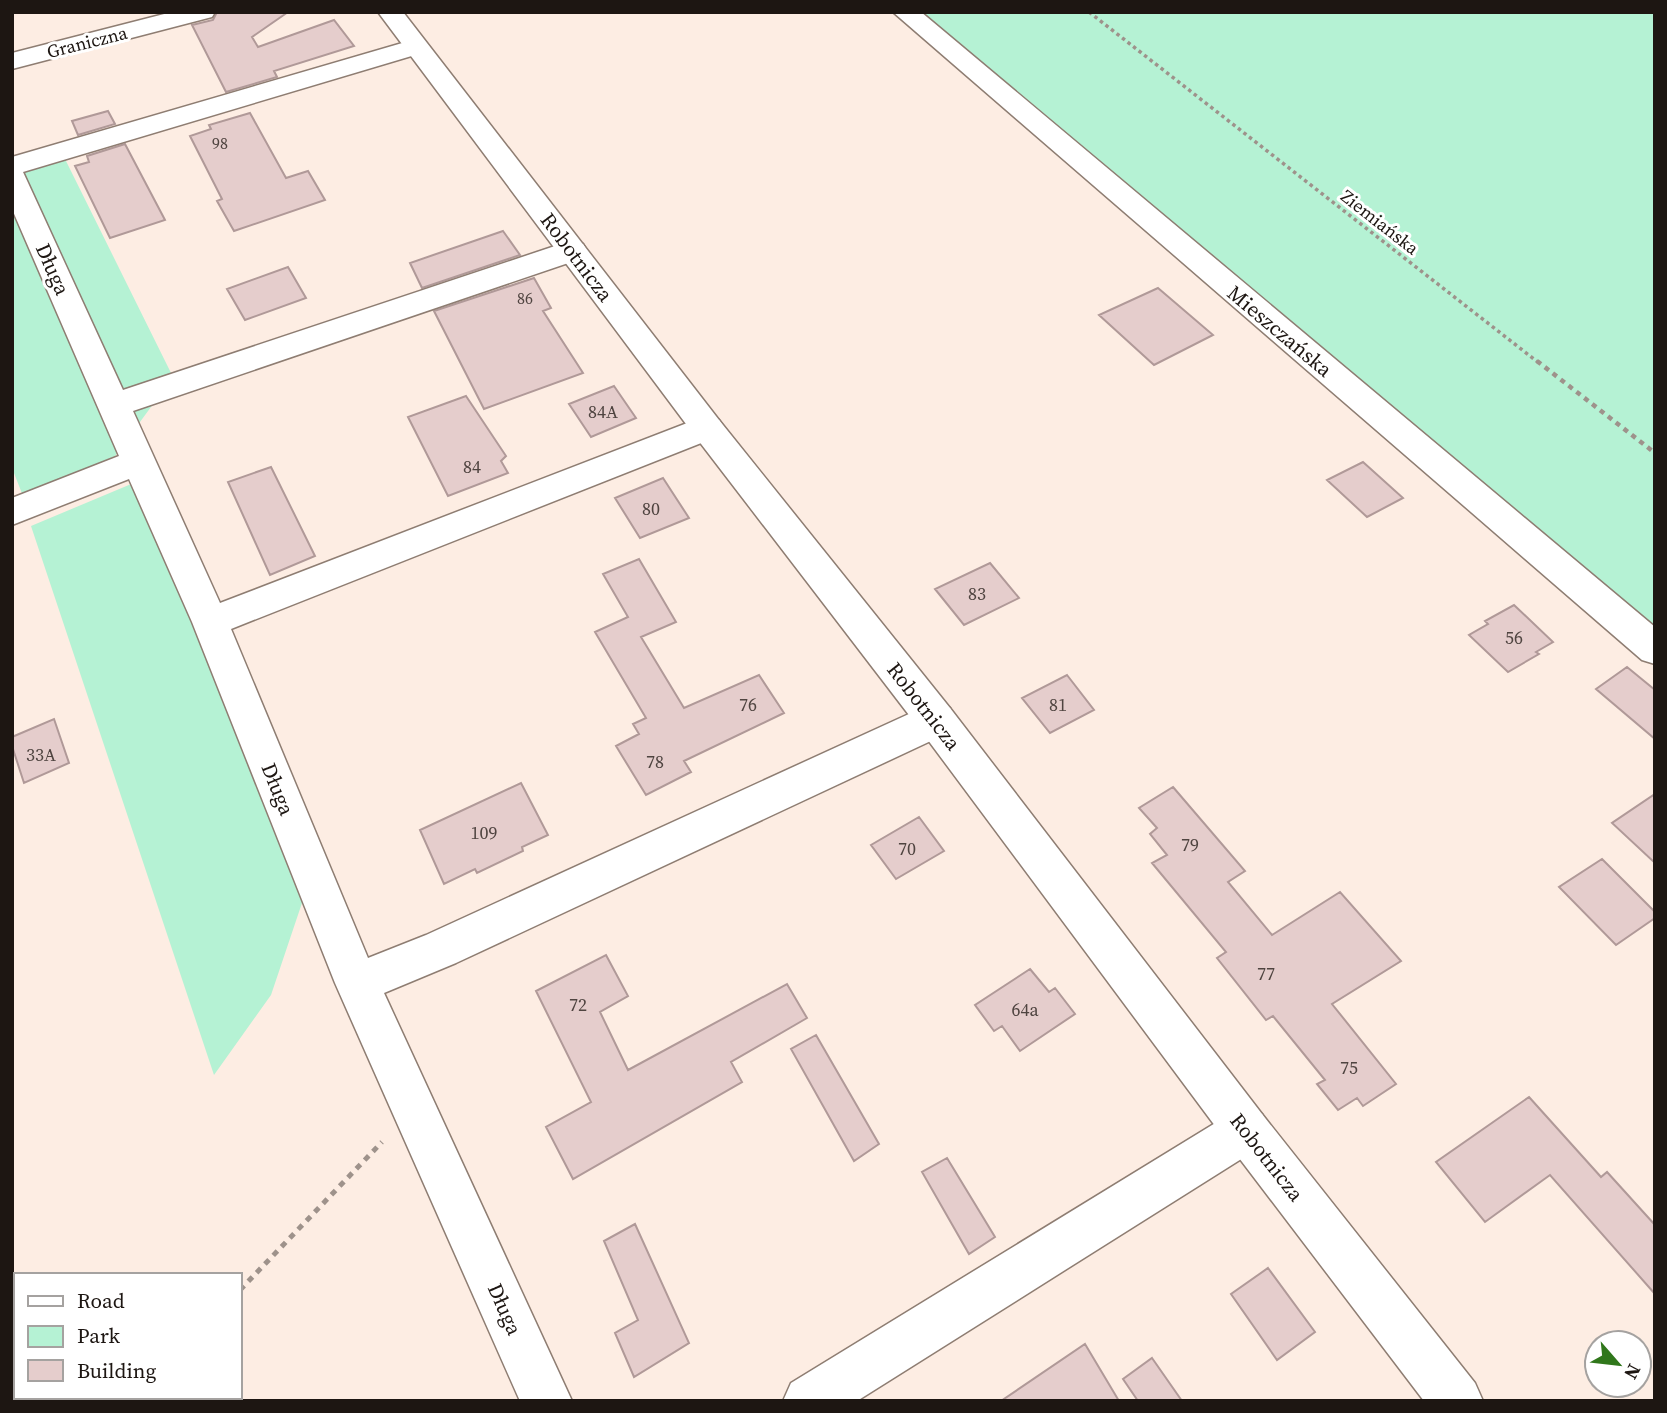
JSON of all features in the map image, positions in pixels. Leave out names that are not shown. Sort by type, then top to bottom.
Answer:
[{"type":"street","name":"Graniczna","points":[[12,61],[203,12]]},
{"type":"street","name":"Robotnicza","points":[[390,12],[707,428],[936,720],[1246,1130],[1457,1401]]},
{"type":"street","name":"Mieszczańska","points":[[905,12],[1655,649]]},
{"type":"street","points":[[12,166],[416,47]]},
{"type":"street","name":"Długa","points":[[12,176],[210,622],[357,983],[547,1401]]},
{"type":"street","points":[[113,406],[572,251]]},
{"type":"street","points":[[210,622],[707,428]]},
{"type":"street","points":[[12,512],[140,461]]},
{"type":"street","points":[[357,983],[441,949],[936,720]]},
{"type":"street","points":[[809,1401],[1246,1130]]},
{"type":"path","name":"Ziemiańska","points":[[1089,12],[1655,453]]},
{"type":"path","points":[[242,1288],[414,1108]]},
{"type":"green space","points":[[920,12],[1655,12],[1655,629]]},
{"type":"green space","points":[[65,159],[173,377],[115,456],[23,496],[12,468],[12,174]]},
{"type":"green space","points":[[136,482],[304,897],[271,995],[214,1075],[31,526]]},
{"type":"building","points":[[217,12],[288,12],[252,37],[258,47],[334,20],[354,46],[274,71],[277,77],[226,92],[192,25],[213,20]]},
{"type":"building","points":[[108,111],[115,124],[78,135],[72,121]]},
{"type":"building","points":[[250,113],[286,178],[308,171],[325,200],[234,231],[217,201],[222,199],[190,136],[211,129],[209,125]]},
{"type":"building","points":[[125,144],[165,220],[110,238],[75,166],[89,162],[87,156]]},
{"type":"building","points":[[503,231],[520,255],[422,288],[410,263]]},
{"type":"building","points":[[288,267],[306,298],[245,320],[227,289]]},
{"type":"building","points":[[534,278],[551,308],[543,311],[583,373],[484,409],[434,311]]},
{"type":"building","points":[[1158,288],[1213,335],[1154,365],[1099,315]]},
{"type":"building","points":[[614,386],[636,418],[591,437],[569,404]]},
{"type":"building","points":[[466,396],[506,456],[501,461],[508,473],[448,496],[408,417]]},
{"type":"building","points":[[1363,462],[1403,498],[1367,517],[1327,480]]},
{"type":"building","points":[[271,467],[315,556],[270,575],[228,482]]},
{"type":"building","points":[[663,478],[689,518],[640,538],[615,498]]},
{"type":"building","points":[[639,559],[676,622],[641,637],[684,708],[759,675],[784,713],[684,761],[691,772],[646,795],[616,746],[639,734],[633,724],[646,718],[595,632],[628,617],[603,574]]},
{"type":"building","points":[[990,563],[1019,598],[964,625],[935,589]]},
{"type":"building","points":[[1514,605],[1553,642],[1536,652],[1539,654],[1508,672],[1469,635],[1488,624],[1485,621]]},
{"type":"building","points":[[1627,667],[1655,690],[1655,739],[1596,689]]},
{"type":"building","points":[[1067,675],[1094,710],[1050,733],[1022,698]]},
{"type":"building","points":[[54,719],[69,763],[24,783],[12,746],[12,737]]},
{"type":"building","points":[[521,783],[548,835],[522,847],[523,851],[477,873],[475,869],[444,884],[420,830]]},
{"type":"building","points":[[1173,787],[1245,871],[1228,882],[1272,935],[1340,892],[1401,961],[1332,1004],[1396,1084],[1363,1106],[1357,1098],[1338,1110],[1317,1084],[1325,1080],[1273,1016],[1266,1020],[1217,958],[1226,952],[1152,863],[1167,855],[1150,834],[1157,828],[1139,808]]},
{"type":"building","points":[[1655,794],[1655,863],[1612,823]]},
{"type":"building","points":[[919,817],[944,851],[896,879],[871,845]]},
{"type":"building","points":[[1602,859],[1655,912],[1655,918],[1616,945],[1559,887]]},
{"type":"building","points":[[606,955],[628,996],[600,1012],[628,1070],[787,984],[807,1018],[731,1062],[742,1082],[573,1179],[546,1127],[591,1102],[536,991]]},
{"type":"building","points":[[1030,969],[1049,992],[1055,988],[1075,1014],[1020,1051],[1002,1026],[994,1031],[975,1005]]},
{"type":"building","points":[[816,1035],[879,1144],[854,1161],[791,1049]]},
{"type":"building","points":[[1529,1097],[1601,1177],[1607,1172],[1655,1225],[1655,1294],[1550,1175],[1485,1222],[1436,1162]]},
{"type":"building","points":[[947,1158],[995,1237],[969,1254],[922,1172]]},
{"type":"building","points":[[635,1224],[689,1343],[634,1377],[615,1333],[638,1320],[604,1241]]},
{"type":"building","points":[[1268,1268],[1315,1332],[1277,1360],[1231,1294]]},
{"type":"building","points":[[1085,1344],[1119,1401],[1001,1401]]},
{"type":"building","points":[[1152,1358],[1182,1401],[1138,1401],[1123,1379]]}]
